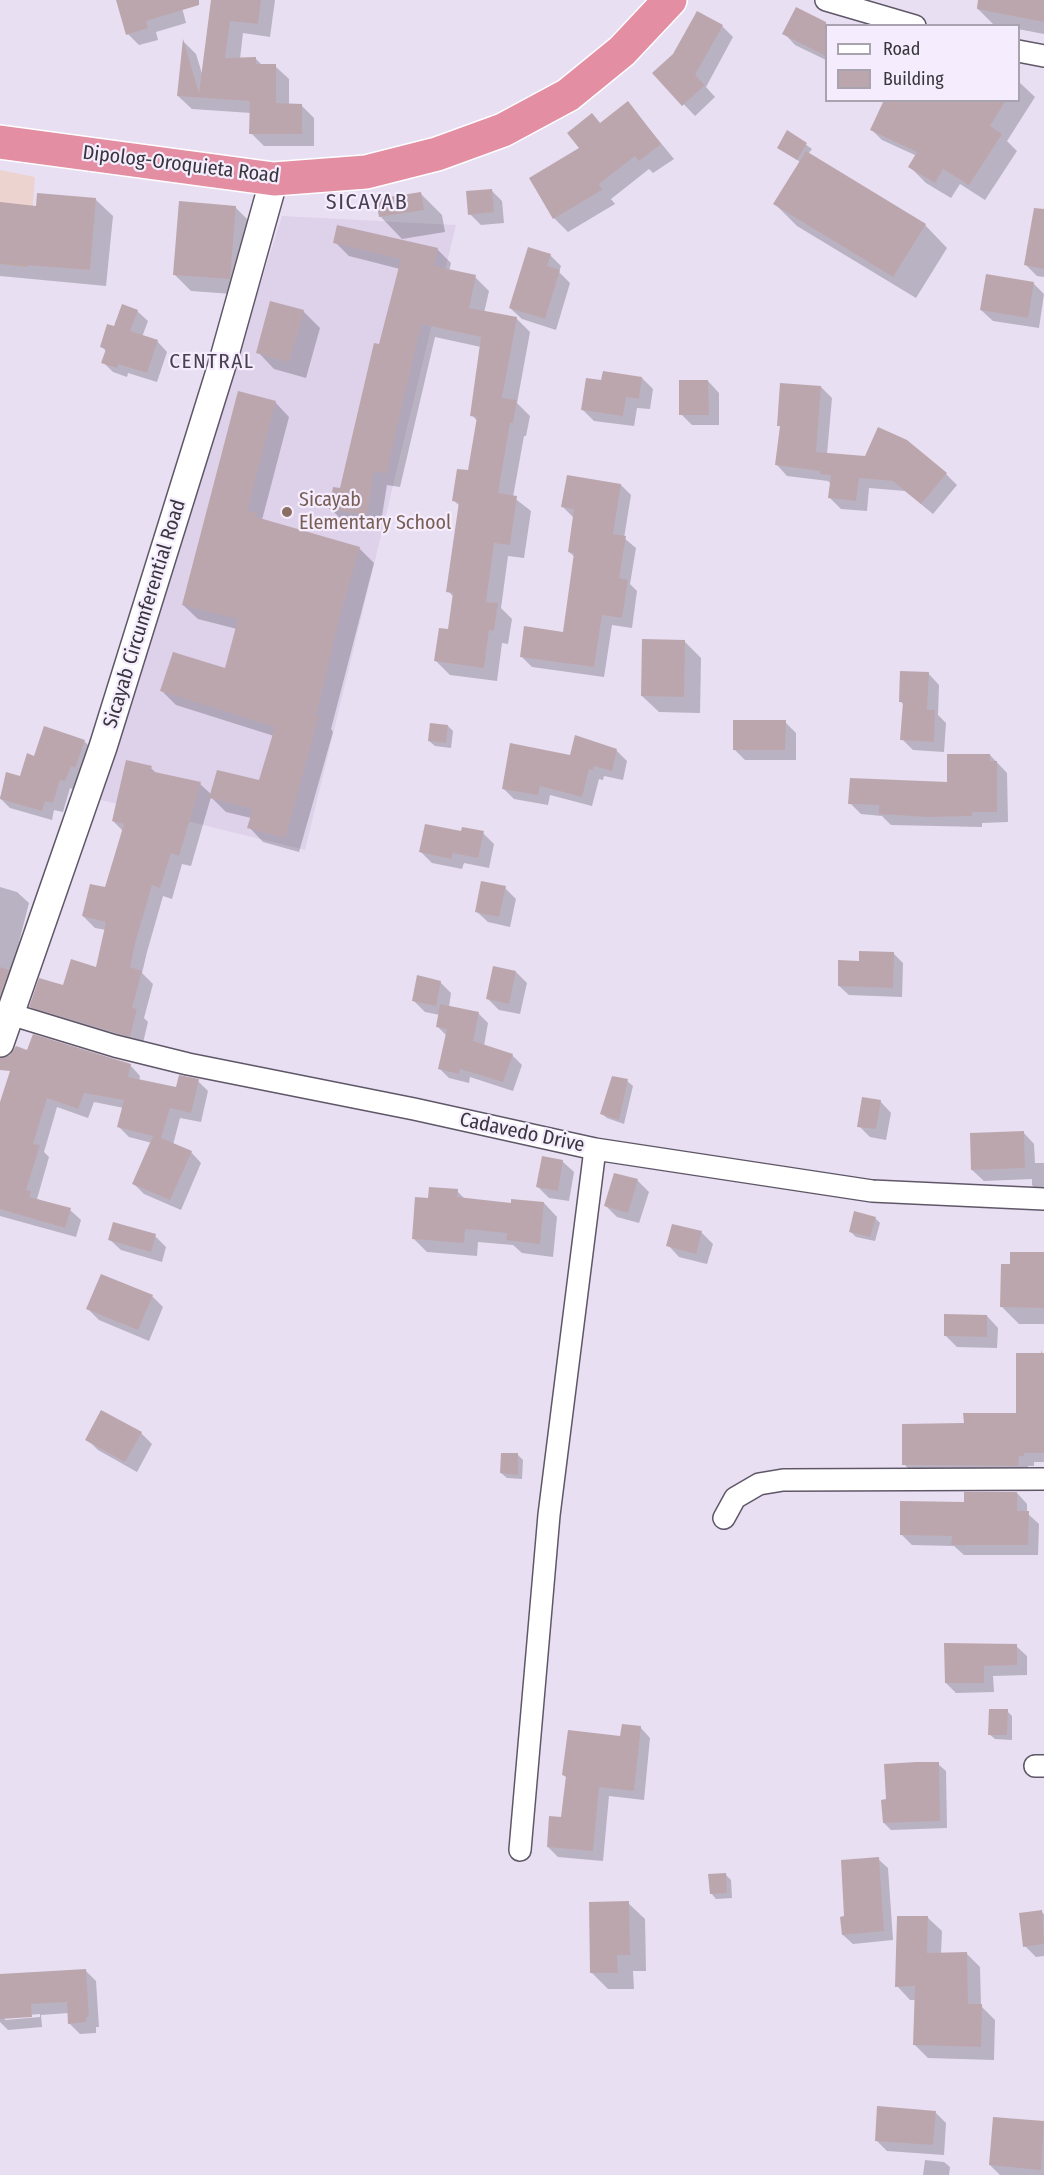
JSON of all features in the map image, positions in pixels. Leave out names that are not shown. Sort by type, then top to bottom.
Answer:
[{"type":"highway","name":"Dipolog-Oroquieta Road","points":[[0,142],[274,179],[366,172],[437,154],[503,130],[568,95],[622,51],[670,0]]},
{"type":"street","points":[[826,0],[908,24]]},
{"type":"street","points":[[1020,51],[1044,56]]},
{"type":"street","name":"Sicayab Circumferential Road","points":[[0,1043],[107,736],[222,364],[274,179]]},
{"type":"street","name":"Cadavedo Drive","points":[[10,1014],[115,1046],[178,1062],[414,1109],[595,1149],[872,1191],[1044,1199]]},
{"type":"street","points":[[520,1850],[549,1515],[595,1149]]},
{"type":"street","points":[[724,1518],[735,1498],[759,1484],[783,1480],[1044,1479]]},
{"type":"shaded area","points":[[0,170],[35,177],[28,267],[0,264]]},
{"type":"shaded area","name":"Sicayab Elementary School","points":[[282,216],[456,225],[305,850],[97,799]]},
{"type":"building","points":[[116,0],[199,0],[199,5],[146,21],[148,28],[126,35]]},
{"type":"building","points":[[211,0],[261,0],[258,24],[230,21],[225,58],[256,57],[256,64],[276,64],[276,103],[302,104],[302,134],[249,134],[250,101],[177,96],[183,39],[199,93]]},
{"type":"building","points":[[978,0],[1044,0],[1044,22],[977,9]]},
{"type":"building","points":[[796,7],[826,22],[825,56],[782,34]]},
{"type":"building","points":[[697,11],[723,25],[695,75],[705,85],[682,106],[652,73],[673,54]]},
{"type":"building","points":[[628,101],[661,144],[639,161],[635,156],[599,184],[602,190],[553,219],[529,178],[579,148],[567,133],[592,113],[600,123]]},
{"type":"building","points":[[883,102],[1005,102],[990,126],[1002,134],[969,185],[943,169],[935,183],[908,167],[917,152],[870,130]]},
{"type":"building","points":[[787,130],[807,143],[797,160],[777,148]]},
{"type":"building","points":[[806,151],[926,224],[893,277],[773,204]]},
{"type":"building","points":[[492,189],[494,212],[468,215],[466,191]]},
{"type":"building","points":[[421,192],[424,210],[379,217],[376,199]]},
{"type":"building","points":[[37,193],[96,198],[90,270],[0,263],[0,202],[36,206]]},
{"type":"building","points":[[179,201],[236,206],[230,279],[173,275]]},
{"type":"building","points":[[1034,208],[1044,209],[1044,269],[1024,265]]},
{"type":"building","points":[[337,225],[438,248],[434,266],[476,275],[469,308],[517,317],[502,398],[517,400],[513,423],[510,423],[498,493],[517,496],[510,545],[494,543],[486,602],[498,603],[494,631],[489,630],[484,668],[434,661],[439,628],[448,629],[453,593],[446,592],[459,502],[452,501],[457,469],[468,470],[477,417],[470,416],[481,337],[421,324],[386,474],[374,471],[367,515],[329,509],[333,487],[340,488],[374,343],[379,344],[401,259],[333,243]]},
{"type":"building","points":[[528,247],[551,254],[547,266],[560,270],[545,319],[509,308]]},
{"type":"building","points":[[986,274],[1034,282],[1028,318],[980,310]]},
{"type":"building","points":[[270,301],[304,310],[289,362],[256,353]]},
{"type":"building","points":[[122,304],[138,310],[130,331],[158,340],[147,373],[118,364],[117,368],[101,363],[106,349],[100,347],[107,324],[114,326]]},
{"type":"building","points":[[603,371],[642,377],[639,399],[626,397],[623,416],[581,410],[586,378],[601,380]]},
{"type":"building","points":[[679,380],[708,380],[709,415],[679,415]]},
{"type":"building","points":[[780,383],[821,386],[816,452],[865,456],[878,427],[907,440],[947,473],[921,504],[893,481],[859,478],[856,501],[828,498],[831,475],[820,474],[820,471],[775,465],[780,426],[777,426]]},
{"type":"building","points":[[238,391],[276,401],[247,511],[257,513],[256,517],[360,547],[340,615],[316,715],[319,716],[285,838],[247,828],[253,809],[209,798],[217,770],[259,780],[275,727],[160,691],[173,652],[225,668],[238,619],[182,605]]},
{"type":"building","points":[[567,475],[621,484],[613,534],[626,536],[619,578],[628,580],[622,618],[602,615],[594,667],[520,657],[524,626],[563,632],[574,553],[568,552],[574,509],[561,507]]},
{"type":"building","points":[[642,639],[685,640],[684,697],[641,696]]},
{"type":"building","points":[[900,671],[929,672],[927,710],[935,710],[934,742],[900,740],[903,702],[899,702]]},
{"type":"building","points":[[733,720],[786,720],[785,750],[733,750]]},
{"type":"building","points":[[430,723],[448,725],[446,743],[428,741]]},
{"type":"building","points":[[44,726],[85,740],[75,768],[71,766],[65,781],[60,780],[53,803],[45,801],[42,811],[0,799],[6,772],[20,776],[27,753],[34,756]]},
{"type":"building","points":[[575,735],[617,749],[612,771],[594,766],[593,770],[589,769],[582,797],[540,786],[538,795],[502,789],[510,743],[570,755]]},
{"type":"building","points":[[947,754],[990,754],[990,761],[997,761],[997,812],[972,812],[972,816],[927,817],[879,814],[879,805],[848,804],[850,778],[947,782]]},
{"type":"building","points":[[126,760],[152,766],[150,771],[201,782],[179,856],[171,853],[160,888],[152,885],[136,940],[130,967],[142,971],[132,1008],[137,1009],[130,1037],[29,1007],[39,978],[63,985],[71,959],[96,967],[106,922],[82,916],[90,884],[105,887],[124,824],[112,821]]},
{"type":"building","points":[[425,824],[461,831],[462,827],[484,831],[478,858],[453,853],[451,859],[419,852]]},
{"type":"building","points":[[481,881],[506,886],[499,917],[475,912]]},
{"type":"building","points":[[859,951],[894,952],[893,988],[838,986],[838,960],[859,961]]},
{"type":"building","points":[[493,966],[516,971],[509,1004],[486,999]]},
{"type":"building","points":[[0,967],[9,970],[0,995]]},
{"type":"building","points":[[417,975],[441,981],[436,1006],[412,1001]]},
{"type":"building","points":[[440,1004],[479,1012],[473,1041],[513,1054],[503,1082],[460,1069],[459,1074],[438,1069],[447,1029],[436,1027]]},
{"type":"building","points":[[33,1034],[131,1064],[128,1077],[176,1087],[179,1075],[199,1079],[191,1113],[170,1108],[161,1138],[192,1151],[170,1200],[132,1184],[153,1136],[117,1127],[124,1100],[84,1093],[78,1109],[47,1098],[33,1144],[40,1145],[26,1190],[31,1191],[29,1197],[71,1208],[65,1228],[0,1209],[0,1102],[10,1071],[0,1070],[0,1058],[10,1055],[16,1046],[27,1050]]},
{"type":"building","points":[[612,1076],[628,1079],[619,1120],[600,1114]]},
{"type":"building","points":[[862,1097],[881,1100],[876,1129],[857,1127]]},
{"type":"building","points":[[1024,1131],[1025,1168],[971,1170],[970,1133]]},
{"type":"building","points":[[542,1156],[563,1160],[558,1191],[536,1187]]},
{"type":"building","points":[[614,1173],[638,1179],[628,1213],[604,1206]]},
{"type":"building","points":[[429,1187],[458,1189],[457,1197],[511,1203],[511,1199],[544,1202],[540,1244],[506,1240],[507,1233],[465,1229],[464,1243],[412,1239],[415,1197],[428,1198]]},
{"type":"building","points":[[854,1211],[876,1217],[870,1237],[849,1232]]},
{"type":"building","points":[[113,1222],[156,1234],[151,1252],[108,1240]]},
{"type":"building","points":[[672,1224],[702,1231],[696,1254],[666,1246]]},
{"type":"building","points":[[1010,1252],[1044,1252],[1044,1308],[1000,1307],[1001,1264],[1010,1264]]},
{"type":"building","points":[[101,1274],[153,1295],[138,1330],[86,1309]]},
{"type":"building","points":[[944,1314],[987,1315],[987,1337],[944,1336]]},
{"type":"building","points":[[1016,1353],[1044,1353],[1044,1453],[1024,1453],[1024,1456],[1019,1456],[1018,1466],[902,1465],[902,1424],[964,1423],[963,1413],[1016,1413]]},
{"type":"building","points":[[101,1410],[142,1432],[125,1462],[85,1440]]},
{"type":"building","points":[[501,1453],[518,1453],[518,1475],[500,1473]]},
{"type":"building","points":[[964,1492],[1017,1492],[1017,1511],[1029,1511],[1028,1545],[951,1545],[952,1536],[900,1535],[900,1501],[964,1502]]},
{"type":"building","points":[[944,1643],[1017,1644],[1017,1665],[984,1666],[984,1683],[945,1683]]},
{"type":"building","points":[[989,1709],[1008,1709],[1007,1735],[988,1735]]},
{"type":"building","points":[[622,1724],[641,1726],[634,1791],[599,1787],[593,1851],[547,1847],[549,1816],[561,1817],[566,1776],[562,1775],[568,1730],[620,1736]]},
{"type":"building","points":[[939,1762],[940,1821],[883,1823],[881,1800],[886,1799],[884,1764]]},
{"type":"building","points":[[879,1857],[884,1931],[842,1935],[840,1917],[844,1916],[841,1860]]},
{"type":"building","points":[[726,1873],[727,1893],[710,1894],[708,1874]]},
{"type":"building","points":[[629,1901],[630,1955],[617,1955],[618,1973],[590,1973],[589,1902]]},
{"type":"building","points":[[1042,1910],[1044,1944],[1023,1947],[1019,1913]]},
{"type":"building","points":[[897,1916],[928,1916],[927,1953],[967,1952],[968,2004],[982,2004],[981,2047],[913,2045],[915,1986],[895,1987]]},
{"type":"building","points":[[86,1969],[89,2017],[86,2017],[86,2022],[68,2024],[67,2002],[31,2004],[32,2017],[0,2019],[0,1974]]},
{"type":"building","points":[[877,2106],[936,2111],[933,2145],[875,2141]]},
{"type":"building","points":[[993,2117],[1044,2121],[1041,2170],[989,2165]]},
{"type":"place","name":"Sicayab Elementary School","points":[[287,512]]},
{"type":"district","name":"SICAYAB","points":[[367,203]]},
{"type":"district","name":"CENTRAL","points":[[212,362]]}]
